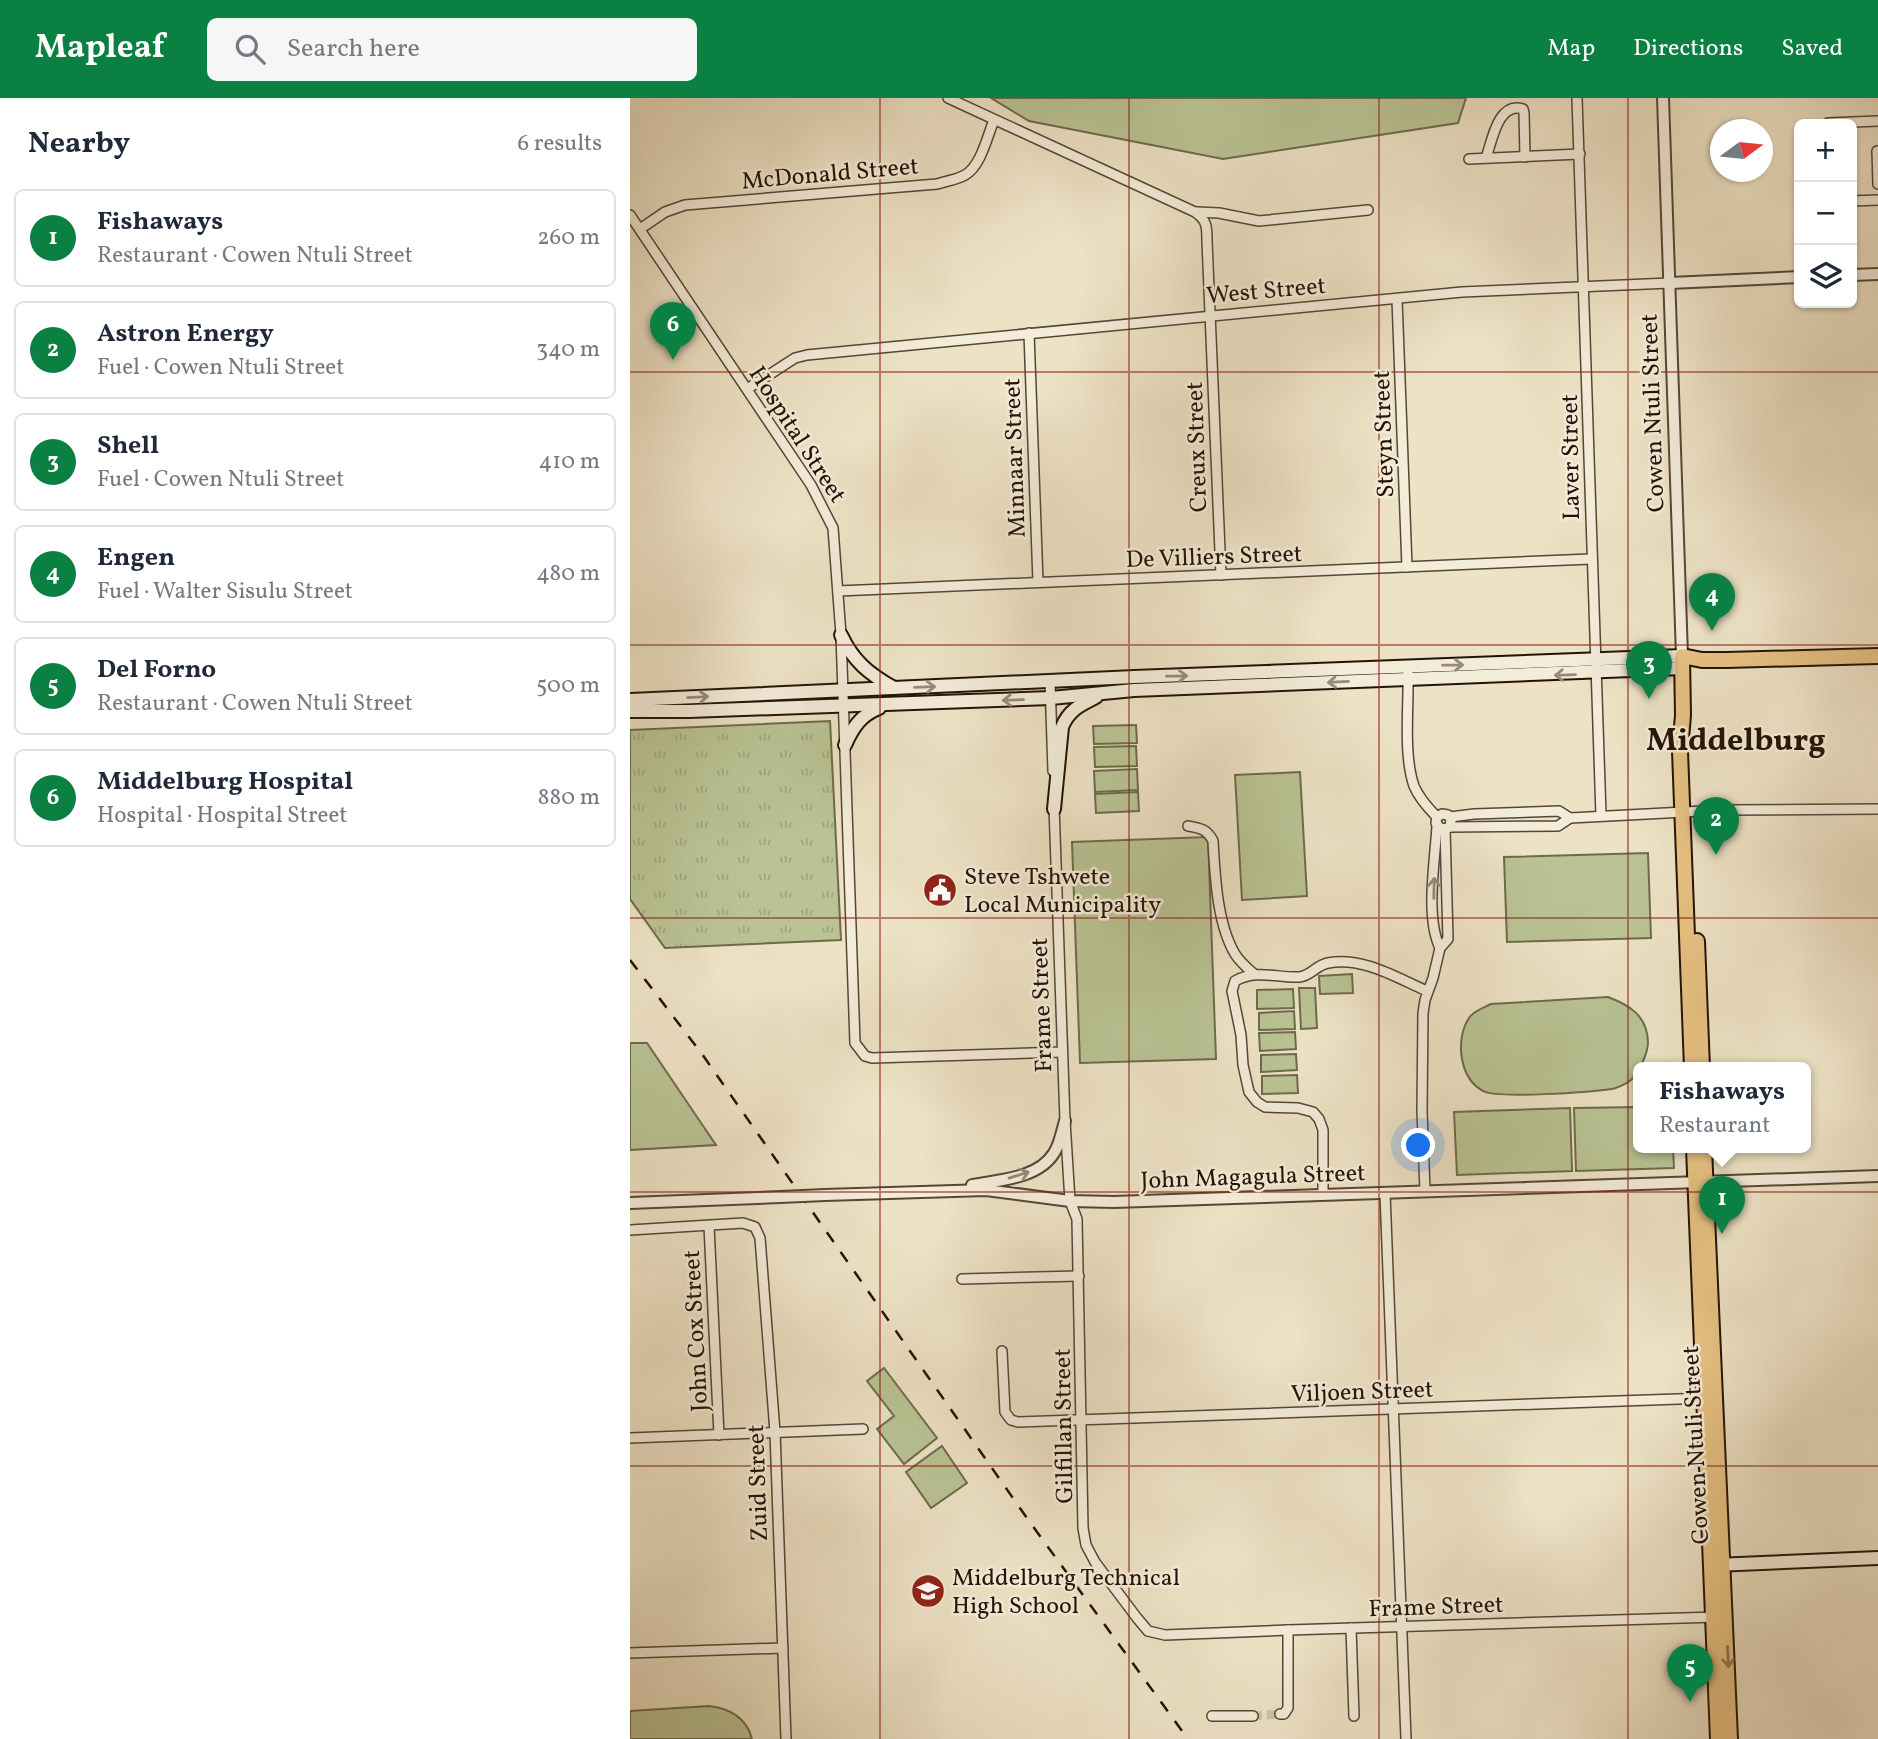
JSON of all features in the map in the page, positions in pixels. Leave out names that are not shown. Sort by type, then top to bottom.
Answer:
[{"type":"highway","points":[[1682,662],[1878,656]]},
{"type":"highway","name":"Cowen Ntuli Street","points":[[1682,662],[1683,727],[1688,752],[1692,1062]]},
{"type":"highway","name":"Cowen Ntuli Street","points":[[1687,811],[1702,1062]]},
{"type":"highway","name":"Cowen Ntuli Street","points":[[1695,1153],[1700,1184],[1717,1565],[1730,1739]]},
{"type":"highway","name":"Cowen Ntuli Street","points":[[1700,1184],[1703,1153]]},
{"type":"highway","name":"Cowen Ntuli Street","points":[[1718,1739],[1720,1617]]},
{"type":"main road","points":[[841,635],[856,661],[872,675],[894,688]]},
{"type":"main road","points":[[630,710],[1051,698],[1262,679],[1682,662]]},
{"type":"main road","points":[[630,700],[1134,677],[1262,679]]},
{"type":"main road","points":[[1134,677],[1134,691]]},
{"type":"main road","points":[[1054,809],[1062,727],[1066,717],[1075,708],[1103,693]]},
{"type":"main road","points":[[845,745],[857,722],[868,712],[890,704]]},
{"type":"main road","points":[[1717,1565],[1878,1558]]},
{"type":"street","points":[[948,98],[1195,212],[1219,213],[1259,221],[1368,210]]},
{"type":"street","name":"Laver Street","points":[[1577,98],[1601,816]]},
{"type":"street","name":"Cowen Ntuli Street","points":[[1662,98],[1682,662]]},
{"type":"street","points":[[1486,158],[1497,126],[1512,107],[1523,109],[1525,157]]},
{"type":"street","name":"McDonald Street","points":[[640,229],[665,212],[685,205],[937,184],[954,179],[975,166],[995,120]]},
{"type":"street","points":[[1857,122],[1878,121]]},
{"type":"street","points":[[1877,151],[1878,184]]},
{"type":"street","points":[[1469,159],[1580,154]]},
{"type":"street","points":[[1857,201],[1878,200]]},
{"type":"street","name":"Creux Street","points":[[1195,212],[1203,218],[1206,225],[1221,575]]},
{"type":"street","name":"Hospital Street","points":[[630,215],[811,485],[831,520],[841,635],[854,1036],[860,1052],[872,1058],[1062,1052]]},
{"type":"street","points":[[1857,275],[1878,274]]},
{"type":"street","name":"West Street","points":[[747,389],[795,358],[807,355],[1462,292],[1794,277]]},
{"type":"street","name":"Steyn Street","points":[[1397,299],[1407,567]]},
{"type":"street","name":"Minnaar Street","points":[[1029,333],[1038,582]]},
{"type":"street","name":"De Villiers Street","points":[[838,591],[1591,559]]},
{"type":"street","points":[[1408,672],[1410,763],[1414,785],[1420,796],[1444,823],[1448,939],[1440,948],[1423,1013],[1422,1111],[1425,1191]]},
{"type":"street","name":"Frame Street","points":[[1050,682],[1062,1052],[1070,1201]]},
{"type":"street","points":[[1444,823],[1501,827],[1558,825],[1570,818],[1687,811],[1878,808]]},
{"type":"street","points":[[1444,823],[1500,813],[1559,811],[1570,818]]},
{"type":"street","points":[[1500,813],[1501,827]]},
{"type":"street","points":[[1188,826],[1201,828],[1209,833],[1213,841],[1219,900],[1228,939],[1235,953],[1254,974]]},
{"type":"street","points":[[1323,1194],[1323,1130],[1314,1112],[1298,1108],[1265,1107],[1256,1102],[1249,1092],[1232,991],[1235,981],[1254,974],[1301,977],[1323,964],[1338,961],[1359,964],[1427,991]]},
{"type":"street","points":[[952,1190],[1022,1175],[1041,1167],[1054,1154],[1065,1121]]},
{"type":"street","name":"John Magagula Street","points":[[630,1203],[952,1190],[998,1191],[1070,1201],[1128,1202],[1878,1176]]},
{"type":"street","points":[[1385,1193],[1406,1739]]},
{"type":"street","name":"Gilfillan Street","points":[[1070,1201],[1077,1219],[1083,1528],[1086,1545],[1095,1562],[1147,1631]]},
{"type":"street","name":"Zuid Street","points":[[709,1226],[743,1223],[755,1227],[761,1246],[775,1432],[786,1739]]},
{"type":"street","points":[[630,1230],[709,1226]]},
{"type":"street","name":"John Cox Street","points":[[709,1226],[719,1434]]},
{"type":"street","points":[[962,1279],[1079,1276]]},
{"type":"street","name":"Viljoen Street","points":[[1002,1352],[1004,1405],[1011,1420],[1083,1421],[1709,1398]]},
{"type":"street","points":[[630,1437],[863,1429]]},
{"type":"street","name":"Frame Street","points":[[1147,1631],[1165,1635],[1720,1617]]},
{"type":"street","points":[[1351,1628],[1354,1716]]},
{"type":"street","points":[[1280,1714],[1284,1714],[1288,1708],[1288,1630]]},
{"type":"street","points":[[630,1653],[783,1648]]},
{"type":"street","points":[[1212,1716],[1253,1716]]},
{"type":"green space","points":[[991,98],[1466,98],[1458,123],[1223,159],[1029,121]]},
{"type":"green space","points":[[830,721],[841,940],[665,948],[630,899],[630,730]]},
{"type":"green space","points":[[1136,725],[1137,743],[1094,744],[1093,726]]},
{"type":"green space","points":[[1136,746],[1137,766],[1095,767],[1094,747]]},
{"type":"green space","points":[[1137,769],[1138,790],[1095,792],[1094,771]]},
{"type":"green space","points":[[1300,772],[1307,896],[1242,900],[1235,775]]},
{"type":"green space","points":[[1138,792],[1139,811],[1096,813],[1095,794]]},
{"type":"green space","points":[[1208,837],[1216,1059],[1080,1063],[1072,842]]},
{"type":"green space","points":[[1648,853],[1651,938],[1507,942],[1504,857]]},
{"type":"green space","points":[[1352,974],[1353,993],[1320,994],[1319,976]]},
{"type":"green space","points":[[1299,988],[1315,988],[1317,1028],[1301,1029]]},
{"type":"green space","points":[[1293,989],[1294,1008],[1257,1009],[1257,990]]},
{"type":"green space","points":[[1608,997],[1636,1012],[1640,1018],[1647,1033],[1648,1047],[1645,1057],[1642,1062],[1633,1062],[1631,1080],[1614,1088],[1545,1094],[1483,1091],[1475,1085],[1464,1068],[1462,1036],[1473,1013],[1491,1004]]},
{"type":"green space","points":[[1294,1011],[1295,1029],[1259,1030],[1259,1013]]},
{"type":"green space","points":[[1295,1032],[1296,1049],[1260,1051],[1259,1033]]},
{"type":"green space","points":[[630,1043],[647,1043],[716,1145],[630,1150]]},
{"type":"green space","points":[[1296,1054],[1297,1070],[1261,1072],[1261,1055]]},
{"type":"green space","points":[[1297,1075],[1298,1093],[1262,1094],[1262,1076]]},
{"type":"green space","points":[[1633,1107],[1633,1153],[1673,1153],[1674,1168],[1576,1171],[1574,1108]]},
{"type":"green space","points":[[1570,1108],[1572,1171],[1457,1175],[1454,1112]]},
{"type":"green space","points":[[884,1368],[937,1438],[904,1464],[877,1429],[894,1416],[867,1381]]},
{"type":"green space","points":[[942,1446],[967,1483],[931,1508],[906,1472]]},
{"type":"green space","points":[[709,1706],[736,1715],[746,1725],[752,1739],[630,1739],[630,1711]]},
{"type":"tunnel","points":[[1253,1716],[1280,1714]]},
{"type":"railway","points":[[630,960],[702,1054],[1029,1521],[1188,1739]]},
{"type":"place","name":"Middelburg Hospital","points":[[673,360]]},
{"type":"place","name":"Engen","points":[[1712,631]]},
{"type":"place","name":"Shell","points":[[1649,699]]},
{"type":"place","name":"Astron Energy","points":[[1716,855]]},
{"type":"place","name":"Steve Tshwete Local Municipality","points":[[940,890]]},
{"type":"place","name":"Fishaways","points":[[1722,1234]]},
{"type":"place","name":"Middelburg Technical High School","points":[[928,1591]]},
{"type":"place","name":"Del Forno","points":[[1690,1702]]},
{"type":"district","name":"Middelburg","points":[[1736,739]]}]
